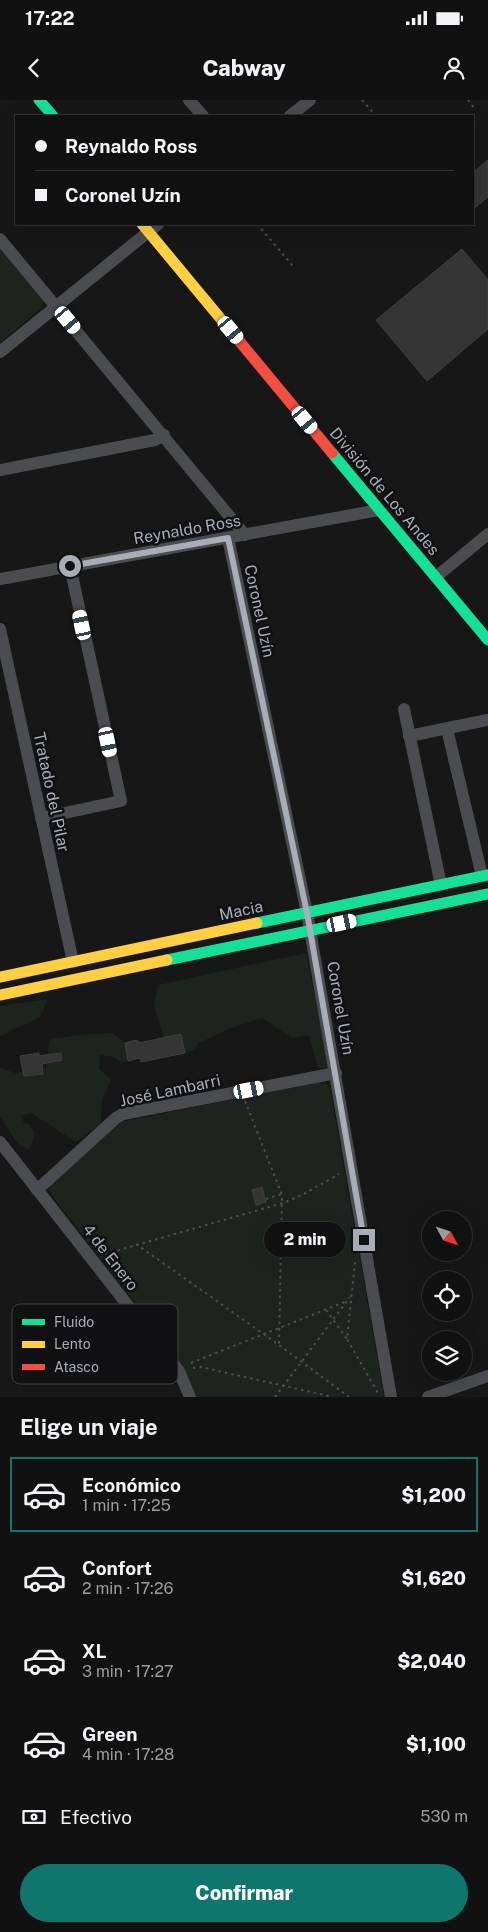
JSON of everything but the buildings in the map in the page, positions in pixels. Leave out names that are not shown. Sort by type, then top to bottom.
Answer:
[{"type":"street","points":[[39,100],[52,115]]},
{"type":"street","points":[[189,100],[201,115]]},
{"type":"street","points":[[291,115],[310,100]]},
{"type":"street","points":[[0,352],[150,226]]},
{"type":"street","name":"División de Los Andes","points":[[150,226],[488,640]]},
{"type":"street","points":[[0,239],[245,535]]},
{"type":"street","points":[[0,470],[155,440],[164,435]]},
{"type":"street","name":"Reynaldo Ross","points":[[0,579],[380,510]]},
{"type":"street","points":[[436,577],[488,534]]},
{"type":"street","name":"Coronel Uzín","points":[[228,538],[307,913],[336,1073],[385,1396]]},
{"type":"street","points":[[41,818],[120,801],[70,566]]},
{"type":"street","name":"Tratado del Pilar","points":[[0,629],[73,962]]},
{"type":"street","points":[[404,710],[441,885]]},
{"type":"street","points":[[409,736],[487,724]]},
{"type":"street","points":[[447,729],[485,875]]},
{"type":"street","name":"Macia","points":[[0,977],[485,875]]},
{"type":"street","name":"Macia","points":[[0,995],[488,894]]},
{"type":"street","name":"José Lambarri","points":[[37,1190],[116,1118],[123,1114],[336,1073]]},
{"type":"street","name":"4 de Enero","points":[[0,1142],[127,1304]]},
{"type":"street","name":"4 de Enero","points":[[178,1370],[190,1397]]},
{"type":"street","points":[[428,1397],[488,1376]]},
{"type":"path","points":[[362,100],[375,115]]},
{"type":"path","points":[[468,100],[474,108]]},
{"type":"path","points":[[258,225],[293,266]]},
{"type":"path","points":[[245,1101],[282,1194],[279,1345]]},
{"type":"path","points":[[105,1254],[283,1203],[302,1195],[339,1174]]},
{"type":"path","points":[[266,1199],[282,1194]]},
{"type":"path","points":[[136,1244],[349,1397]]},
{"type":"path","points":[[346,1339],[355,1260]]},
{"type":"path","points":[[275,1397],[351,1295]]},
{"type":"path","points":[[191,1364],[347,1301]]},
{"type":"path","points":[[326,1310],[385,1396]]},
{"type":"path","points":[[193,1368],[201,1367],[333,1397]]},
{"type":"shaded area","points":[[0,247],[43,300],[42,307],[0,343]]},
{"type":"shaded area","points":[[306,953],[330,1068],[318,1068],[309,1035],[292,1038],[262,1018],[228,1029],[197,1044],[195,1049],[185,1053],[181,1034],[164,1038],[154,1006],[158,985]]},
{"type":"shaded area","points":[[48,999],[40,1017],[0,1036],[0,1006]]},
{"type":"shaded area","points":[[112,1033],[125,1043],[128,1061],[123,1063],[113,1057],[100,1055],[99,1069],[111,1080],[102,1100],[101,1123],[76,1142],[31,1113],[21,1116],[24,1123],[30,1125],[35,1133],[29,1150],[19,1145],[0,1117],[0,1068],[15,1073],[46,1068],[50,1039]]},
{"type":"shaded area","points":[[319,1082],[326,1083],[330,1089],[384,1397],[197,1397],[178,1358],[178,1304],[136,1304],[53,1197],[49,1189],[54,1181],[121,1122]]},
{"type":"traffic: fast","points":[[39,100],[52,115]]},
{"type":"traffic: fast","points":[[332,453],[488,640]]},
{"type":"traffic: fast","points":[[257,923],[488,875]]},
{"type":"traffic: fast","points":[[167,960],[488,894]]},
{"type":"traffic: slow","points":[[143,225],[240,342]]},
{"type":"traffic: slow","points":[[0,977],[257,923]]},
{"type":"traffic: slow","points":[[0,995],[167,960]]},
{"type":"traffic: jam","points":[[240,342],[332,453]]},
{"type":"route","points":[[70,566],[228,538],[307,913],[364,1240]]}]
